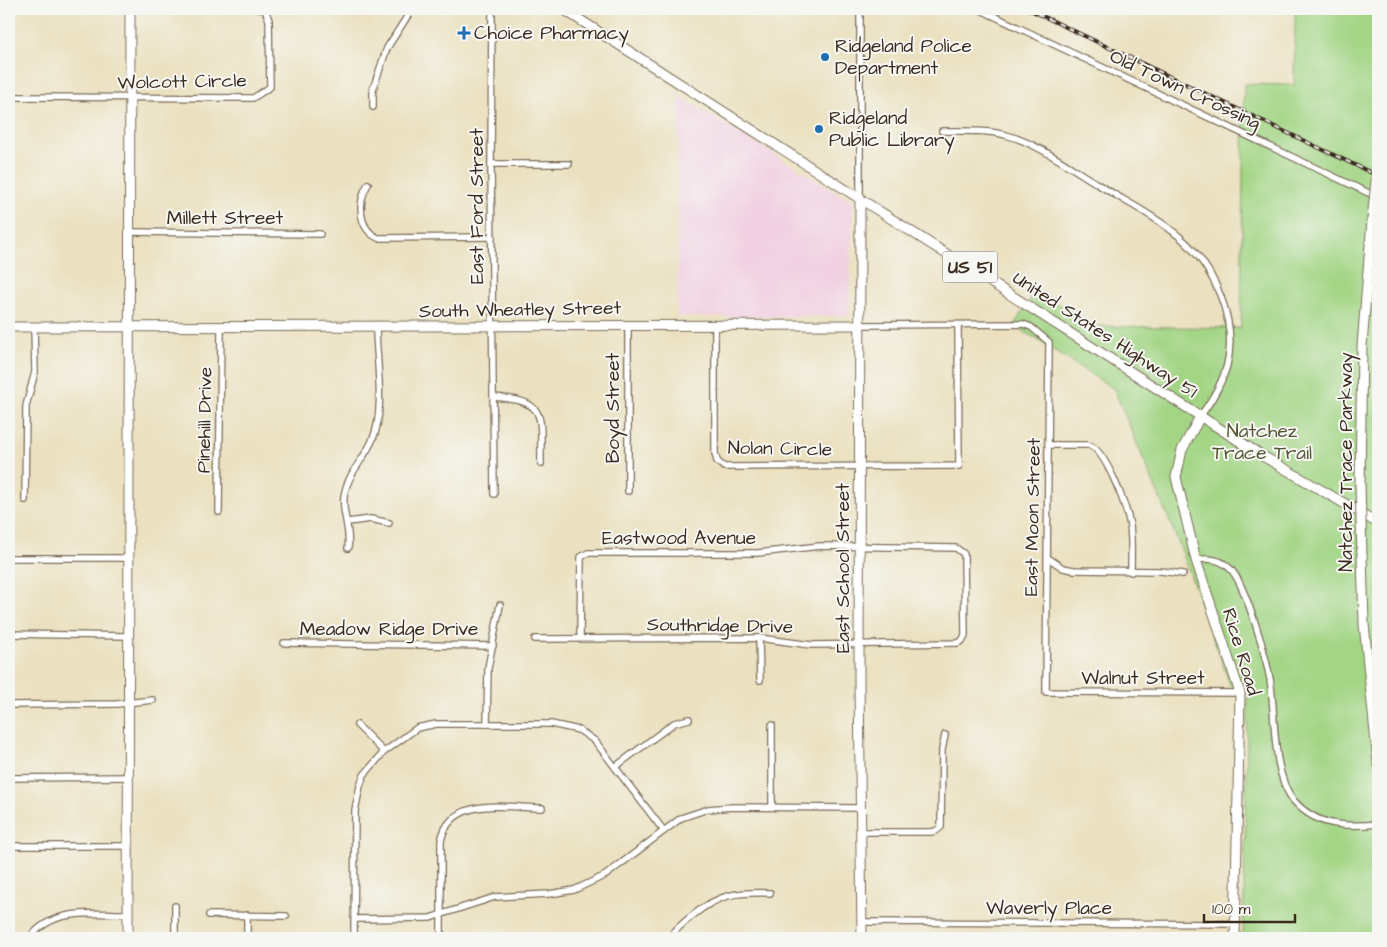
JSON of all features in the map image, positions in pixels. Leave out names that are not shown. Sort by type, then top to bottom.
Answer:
[{"type":"main road","points":[[128,938],[130,9]]},
{"type":"main road","name":"United States Highway 51","points":[[563,9],[1302,480],[1378,522]]},
{"type":"main road","name":"Natchez Trace Parkway","points":[[1378,162],[1362,346],[1360,484],[1364,624],[1378,763]]},
{"type":"main road","name":"East School Street","points":[[860,197],[859,808],[862,938]]},
{"type":"main road","name":"South Wheatley Street","points":[[9,327],[376,328],[860,325]]},
{"type":"main road","name":"Rice Road","points":[[1201,415],[1182,450],[1176,476],[1196,560],[1240,693],[1236,938]]},
{"type":"street","name":"Wolcott Circle","points":[[9,97],[253,98],[270,87],[269,20],[264,10],[260,9]]},
{"type":"street","points":[[373,107],[373,89],[387,48],[412,9]]},
{"type":"street","name":"East Ford Street","points":[[492,9],[491,164],[494,494]]},
{"type":"street","points":[[860,9],[860,197]]},
{"type":"street","name":"Old Town Crossing","points":[[979,9],[1378,197]]},
{"type":"street","points":[[942,131],[995,132],[1034,146],[1162,223],[1194,251],[1207,268],[1218,291],[1227,320],[1229,341],[1227,365],[1215,396],[1201,415]]},
{"type":"street","points":[[491,164],[569,164]]},
{"type":"street","points":[[368,184],[362,194],[362,216],[367,230],[378,238],[492,236]]},
{"type":"street","name":"Millett Street","points":[[130,232],[320,234]]},
{"type":"street","name":"South Wheatley Street","points":[[860,325],[1023,324],[1031,327],[1049,342]]},
{"type":"street","name":"Boyd Street","points":[[628,325],[628,491]]},
{"type":"street","name":"Nolan Circle","points":[[715,325],[717,461],[724,467],[959,466],[958,325]]},
{"type":"street","points":[[25,500],[26,406],[35,372],[34,327]]},
{"type":"street","name":"Pinehill Drive","points":[[219,512],[221,328]]},
{"type":"street","points":[[348,548],[350,532],[345,492],[351,473],[372,442],[377,427],[376,328]]},
{"type":"street","name":"East Moon Street","points":[[1046,692],[1049,342]]},
{"type":"street","points":[[493,397],[518,399],[530,403],[537,410],[540,424],[540,464]]},
{"type":"street","points":[[1049,445],[1089,445],[1095,447],[1104,457],[1128,516],[1131,539],[1131,572]]},
{"type":"street","points":[[348,522],[371,518],[389,523]]},
{"type":"street","name":"Eastwood Avenue","points":[[580,639],[581,557],[584,554],[758,553],[820,546],[859,548]]},
{"type":"street","name":"Southridge Drive","points":[[580,639],[759,638],[811,644],[957,643],[962,641],[965,635],[964,557],[962,551],[956,548],[859,548]]},
{"type":"street","points":[[9,558],[128,558]]},
{"type":"street","points":[[1048,558],[1063,568],[1074,570],[1161,571],[1183,574]]},
{"type":"street","points":[[1196,560],[1211,558],[1227,565],[1244,594],[1267,663],[1280,768],[1291,796],[1310,815],[1329,823],[1348,826],[1378,824]]},
{"type":"street","points":[[488,724],[488,668],[500,605]]},
{"type":"street","points":[[9,634],[128,636]]},
{"type":"street","points":[[759,638],[760,680]]},
{"type":"street","points":[[535,639],[580,639]]},
{"type":"street","name":"Meadow Ridge Drive","points":[[284,643],[492,646]]},
{"type":"street","name":"Walnut Street","points":[[1046,692],[1240,693]]},
{"type":"street","points":[[9,704],[128,703],[153,700]]},
{"type":"street","points":[[615,767],[674,723],[689,719]]},
{"type":"street","points":[[354,938],[356,797],[364,775],[384,752],[407,734],[427,726],[488,724],[569,726],[595,741],[664,831]]},
{"type":"street","points":[[356,725],[384,752]]},
{"type":"street","points":[[772,726],[772,807]]},
{"type":"street","points":[[860,832],[931,832],[941,827],[942,750],[945,735]]},
{"type":"street","points":[[9,778],[128,777]]},
{"type":"street","points":[[355,919],[415,919],[441,916],[495,896],[560,893],[583,886],[606,875],[682,818],[708,809],[772,807],[859,808]]},
{"type":"street","points":[[441,938],[441,841],[443,832],[450,820],[461,811],[475,808],[542,808]]},
{"type":"street","points":[[9,846],[128,846]]},
{"type":"street","points":[[670,938],[676,928],[705,905],[725,895],[748,892],[770,893]]},
{"type":"street","points":[[175,906],[176,938]]},
{"type":"street","points":[[30,938],[43,925],[61,916],[128,914]]},
{"type":"street","points":[[209,915],[286,916]]},
{"type":"street","points":[[247,916],[247,938]]},
{"type":"street","name":"Waverly Place","points":[[862,922],[1236,924]]},
{"type":"shaded area","points":[[679,97],[853,202],[849,316],[677,317]]},
{"type":"green space","name":"Natchez Trace Trail","points":[[1295,9],[1378,9],[1378,938],[1243,938],[1248,687],[1230,685],[1180,546],[1114,389],[1014,325],[1036,290],[1093,326],[1241,328],[1244,84],[1294,85]]},
{"type":"railway","points":[[1028,9],[1378,176]]},
{"type":"place","name":"Choice Pharmacy","points":[[464,33]]},
{"type":"place","name":"Ridgeland Police Department","points":[[825,57]]},
{"type":"place","name":"Ridgeland Public Library","points":[[819,129]]}]
